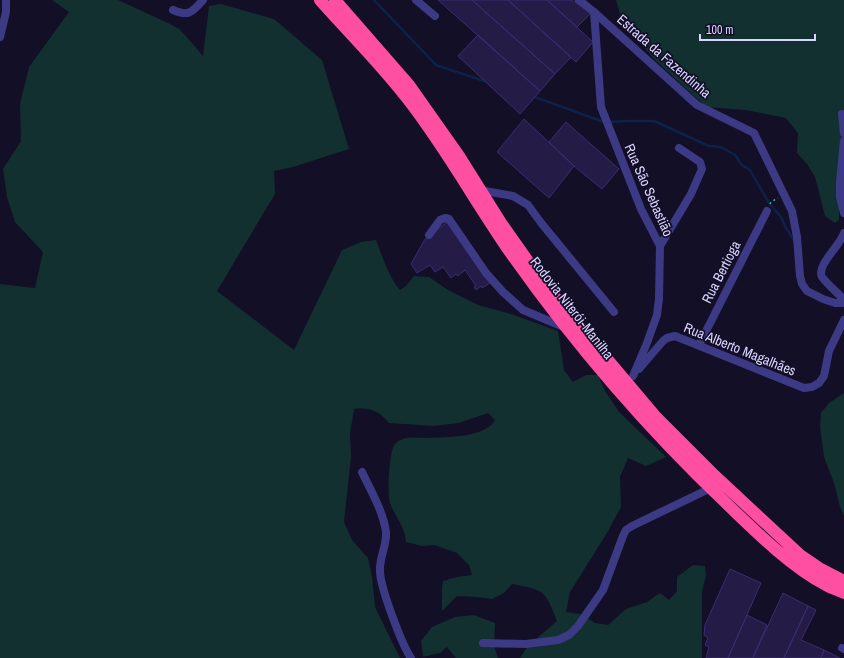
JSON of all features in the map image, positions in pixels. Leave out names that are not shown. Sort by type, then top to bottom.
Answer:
[{"type":"highway","name":"Rodovia Niterói-Manilha","points":[[320,0],[411,103],[539,292],[622,395],[674,452],[781,553],[825,585],[844,593]]},
{"type":"highway","name":"Rodovia Niterói-Manilha","points":[[335,0],[409,85],[459,156],[525,258],[544,284],[630,379],[656,417],[683,445],[800,555],[819,568],[844,581]]},
{"type":"street","points":[[0,37],[6,12],[6,0]]},
{"type":"street","points":[[174,10],[183,14],[191,13],[203,0]]},
{"type":"street","points":[[416,0],[435,16]]},
{"type":"street","name":"Estrada da Fazendinha","points":[[579,0],[697,106],[754,133],[792,211],[799,249],[800,276],[802,284],[808,291],[823,299],[835,303],[844,303]]},
{"type":"street","name":"Rua São Sebastião","points":[[594,12],[601,108],[642,208],[660,246],[659,299],[657,315],[647,343],[630,379]]},
{"type":"street","points":[[842,114],[844,133]]},
{"type":"street","points":[[844,141],[840,196],[844,213]]},
{"type":"street","points":[[660,246],[691,194],[702,169],[700,162],[679,148]]},
{"type":"street","points":[[480,190],[513,196],[528,205],[614,312]]},
{"type":"street","name":"Rua Bertioga","points":[[699,345],[767,211]]},
{"type":"street","points":[[429,235],[440,220],[449,220],[496,285],[523,310],[569,329]]},
{"type":"street","points":[[844,233],[843,238],[822,266],[821,271],[823,277],[844,300]]},
{"type":"street","name":"Rua Alberto Magalhães","points":[[630,379],[654,350],[667,338],[675,336],[795,385],[804,388],[808,387],[819,383],[824,376],[829,351],[844,320]]},
{"type":"street","points":[[362,472],[382,516],[385,530],[386,541],[379,571],[381,583],[401,639],[411,658]]},
{"type":"street","points":[[483,643],[526,644],[552,641],[568,635],[578,626],[603,590],[626,530],[711,488]]},
{"type":"green space","points":[[52,0],[118,0],[179,29],[203,56],[209,6],[221,4],[274,19],[322,60],[349,149],[293,167],[274,171],[275,194],[217,291],[294,350],[342,250],[361,242],[376,240],[389,273],[400,290],[406,286],[414,276],[429,277],[448,290],[478,305],[511,314],[558,331],[564,370],[573,382],[586,375],[598,375],[605,391],[619,412],[666,457],[646,466],[628,458],[620,477],[621,507],[607,533],[570,592],[566,612],[581,614],[595,623],[608,625],[626,609],[647,602],[660,593],[669,600],[677,591],[677,577],[693,565],[705,566],[706,575],[702,592],[702,658],[520,658],[528,646],[557,621],[550,603],[542,593],[538,590],[512,584],[504,593],[492,599],[457,596],[442,611],[443,581],[472,575],[469,565],[457,553],[434,545],[422,546],[406,542],[404,531],[392,508],[389,498],[391,455],[395,444],[402,439],[454,437],[474,433],[490,426],[495,420],[488,413],[459,423],[434,426],[389,423],[382,415],[369,409],[354,409],[350,433],[351,457],[344,522],[352,540],[368,558],[372,577],[375,607],[400,658],[0,658],[0,284],[35,288],[43,252],[15,222],[7,197],[3,169],[21,141],[20,104],[29,67],[69,12]]},
{"type":"green space","points":[[616,0],[844,0],[844,200],[839,210],[839,220],[835,223],[825,216],[815,177],[807,164],[797,153],[798,133],[786,118],[746,110],[706,107],[655,60],[623,24]]},
{"type":"green space","points":[[844,393],[844,516],[824,457],[820,427],[821,413],[829,403]]},
{"type":"green space","points":[[474,615],[495,623],[494,646],[498,658],[456,658],[447,647],[440,653],[423,657],[421,641],[432,627],[455,617]]},
{"type":"building","points":[[438,0],[472,0],[555,74],[540,91]]},
{"type":"building","points":[[472,0],[508,0],[571,57],[555,74]]},
{"type":"building","points":[[508,0],[547,0],[593,42],[576,62]]},
{"type":"building","points":[[547,0],[572,0],[591,13],[577,27]]},
{"type":"building","points":[[478,35],[540,91],[520,114],[458,56]]},
{"type":"building","points":[[524,119],[574,166],[549,198],[497,152]]},
{"type":"building","points":[[566,122],[619,169],[602,189],[574,166],[549,142]]},
{"type":"building","points":[[447,222],[490,283],[482,288],[481,286],[476,290],[474,287],[476,286],[465,270],[458,276],[456,274],[451,278],[443,267],[435,272],[430,265],[417,273],[411,264],[425,239]]},
{"type":"building","points":[[730,569],[761,583],[728,658],[706,658],[709,647],[705,645],[708,638],[704,635],[705,625]]},
{"type":"building","points":[[783,593],[808,606],[784,658],[753,658]]},
{"type":"building","points":[[808,606],[816,610],[801,640],[824,650],[821,658],[784,658]]},
{"type":"building","points":[[747,615],[767,625],[753,658],[728,658]]},
{"type":"building","points":[[824,650],[840,658],[821,658]]},
{"type":"waterway","points":[[374,0],[436,65],[487,82]]},
{"type":"waterway","points":[[532,96],[604,122]]},
{"type":"waterway","points":[[609,122],[654,121],[709,146],[721,147],[735,155],[742,165],[750,170],[769,203],[781,217],[795,242]]}]
